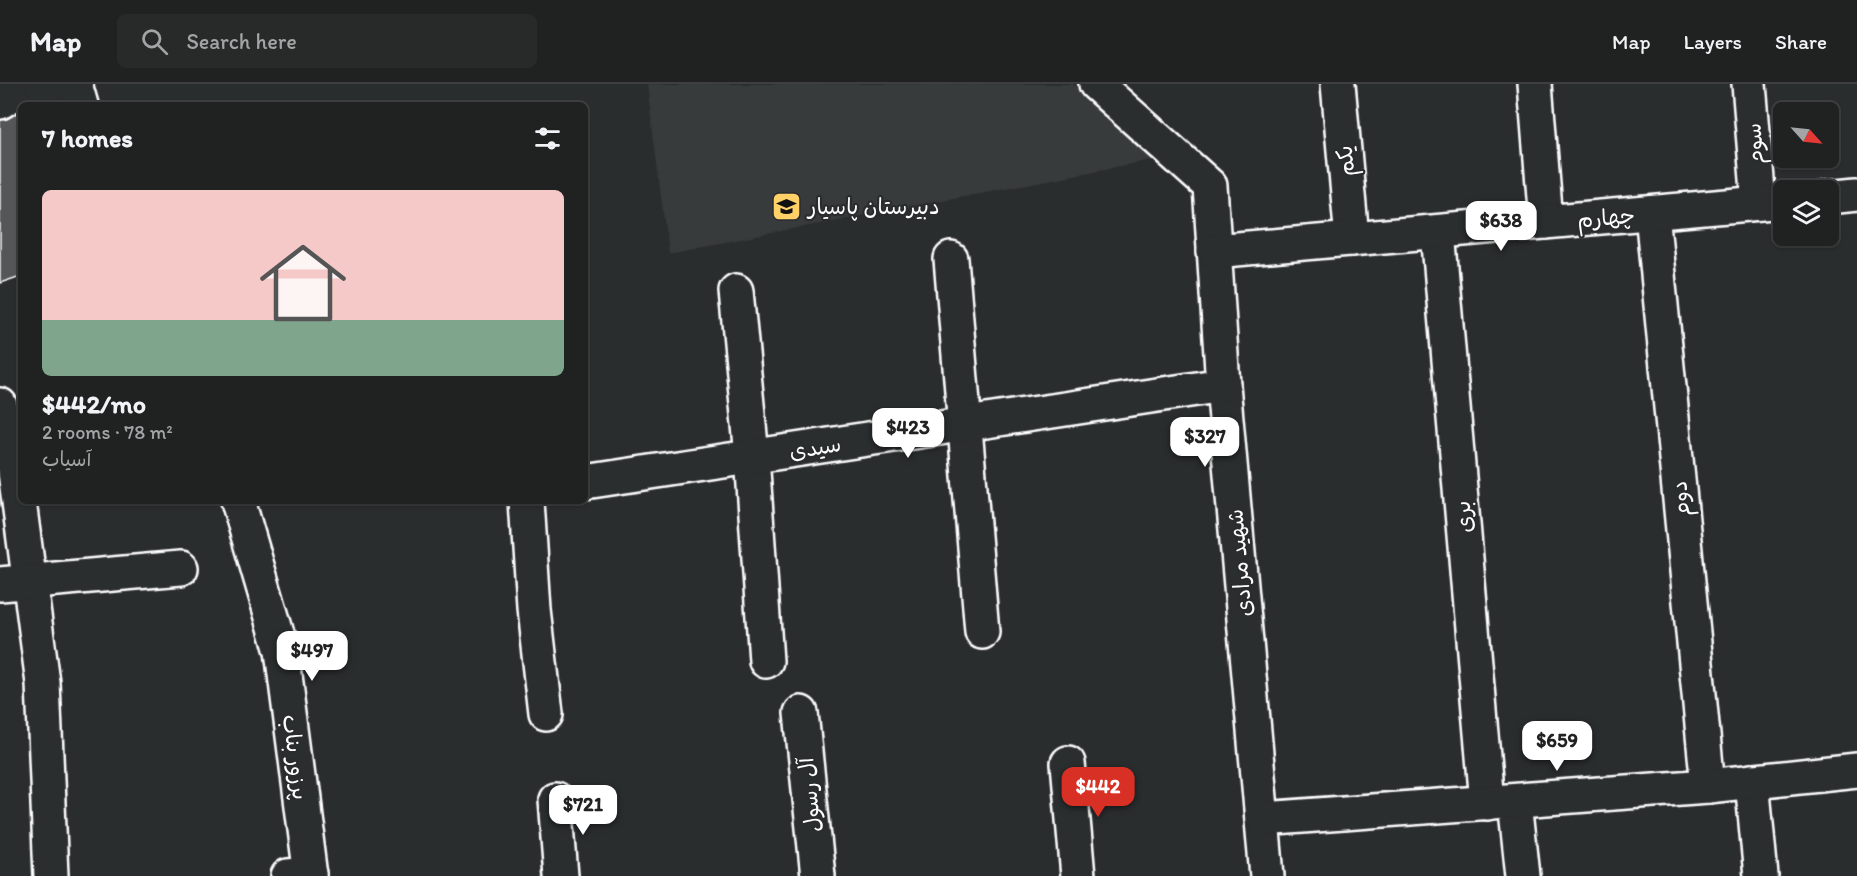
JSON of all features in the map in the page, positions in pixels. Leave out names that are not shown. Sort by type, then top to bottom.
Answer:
[{"type":"street","points":[[0,102],[29,84]]},
{"type":"street","points":[[42,84],[53,102]]},
{"type":"street","points":[[75,84],[80,102]]},
{"type":"street","name":"شهید مرادی","points":[[1096,84],[1210,186],[1223,386],[1267,876]]},
{"type":"street","name":"یکم","points":[[1338,84],[1352,239]]},
{"type":"street","points":[[1535,84],[1546,222]]},
{"type":"street","name":"سوم","points":[[1749,84],[1771,202]]},
{"type":"street","points":[[1839,196],[1857,194]]},
{"type":"street","name":"چهارم","points":[[1214,251],[1771,202]]},
{"type":"street","name":"دوم","points":[[1652,213],[1708,786]]},
{"type":"street","name":"بری","points":[[1438,231],[1501,802],[1523,876]]},
{"type":"street","points":[[951,259],[982,632]]},
{"type":"street","points":[[736,291],[752,456],[766,661]]},
{"type":"street","name":"سیدی","points":[[588,482],[1223,386]]},
{"type":"street","points":[[0,405],[12,464],[15,582],[43,684],[51,876]]},
{"type":"street","name":"پرزور بناب","points":[[239,504],[282,651],[304,875]]},
{"type":"street","points":[[526,504],[534,610],[546,714]]},
{"type":"street","points":[[15,582],[181,568]]},
{"type":"street","name":"آل رسول","points":[[801,713],[818,876]]},
{"type":"street","points":[[1068,764],[1078,876]]},
{"type":"street","points":[[1262,819],[1708,786],[1857,770]]},
{"type":"street","points":[[1752,781],[1761,876]]},
{"type":"street","points":[[555,799],[561,876]]},
{"type":"shaded area","name":"دبیرستان پاسیار","points":[[647,84],[1073,84],[1157,159],[668,253]]},
{"type":"building","points":[[0,84],[11,84],[18,102],[18,277],[0,283]]},
{"type":"place","name":"دبیرستان پاسیار","points":[[787,206]]}]
